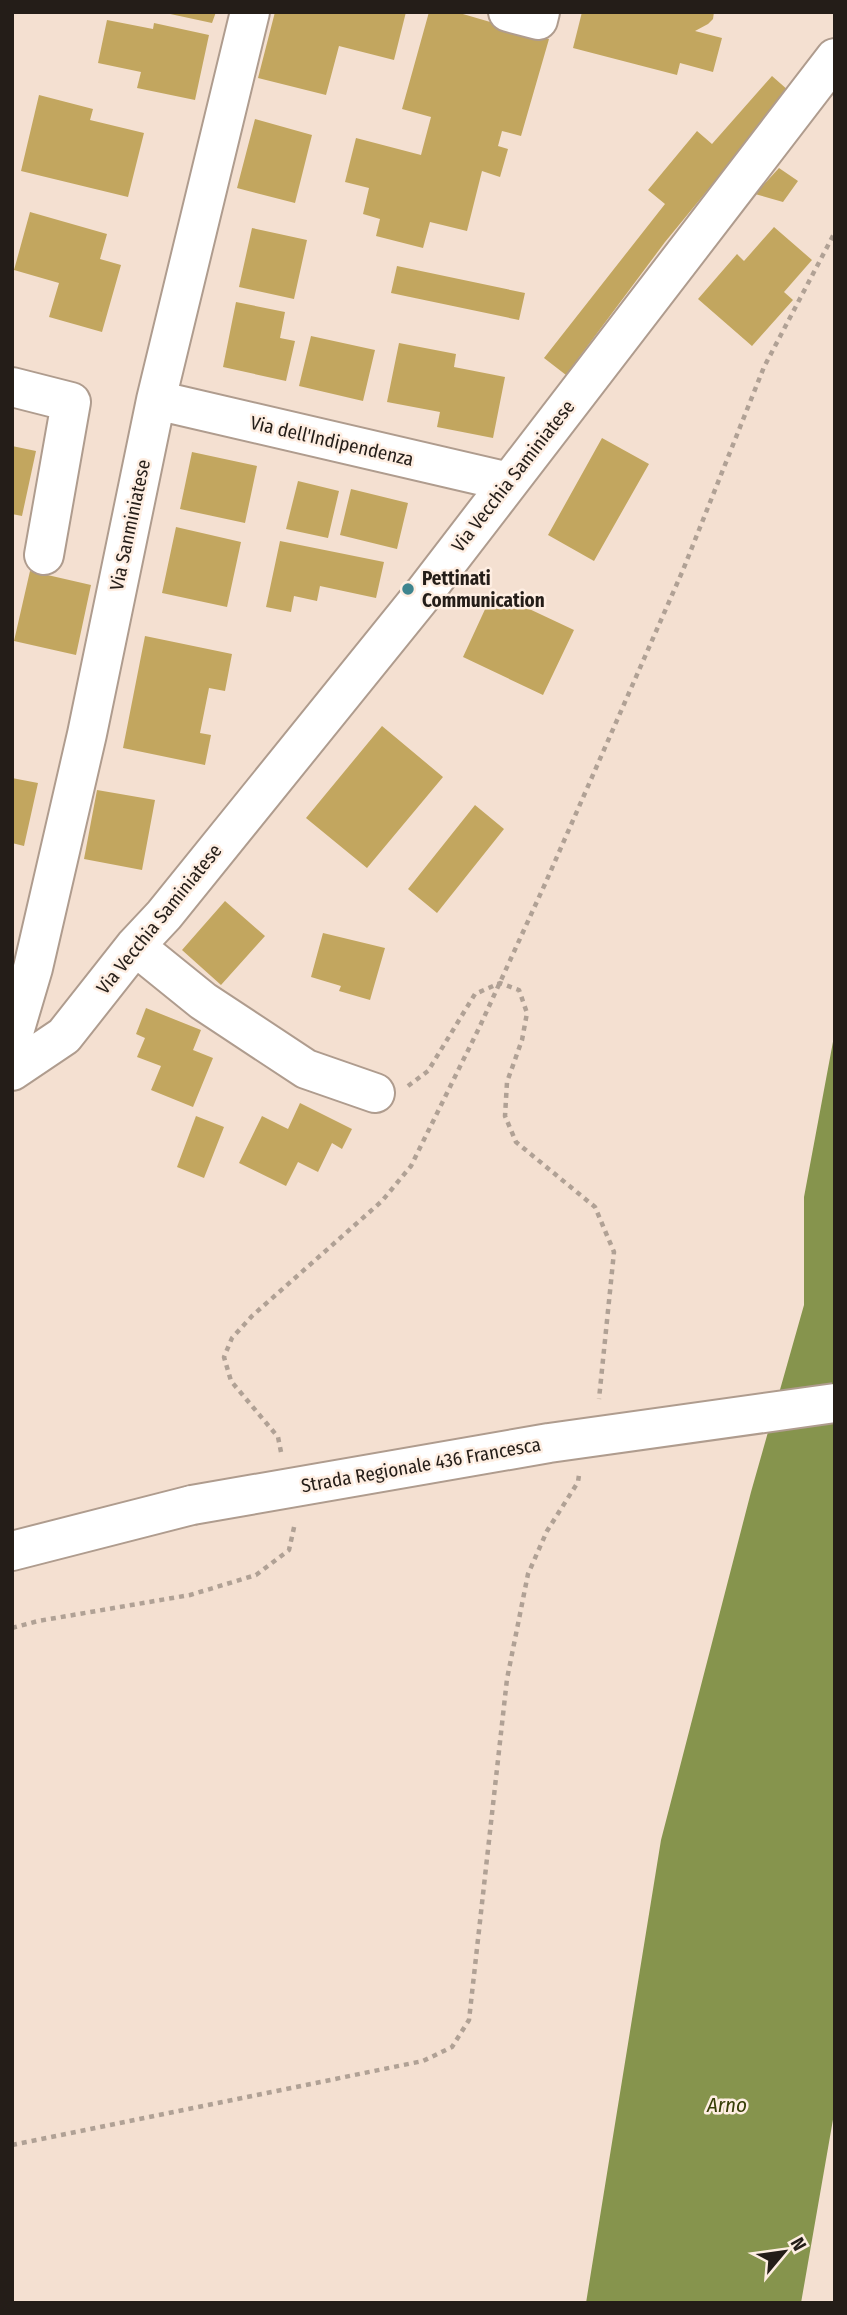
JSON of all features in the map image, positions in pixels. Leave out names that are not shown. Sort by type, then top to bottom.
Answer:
[{"type":"street","name":"Via Sanminiatese","points":[[12,1039],[33,968],[87,734],[156,400],[250,12]]},
{"type":"street","points":[[508,12],[538,20],[540,12]]},
{"type":"street","name":"Via Vecchia Saminiatese","points":[[12,1072],[64,1036],[135,946],[164,915],[415,603],[835,58]]},
{"type":"street","points":[[12,387],[71,402],[44,555]]},
{"type":"street","name":"Via dell'Indipendenza","points":[[156,400],[509,482]]},
{"type":"street","points":[[135,946],[203,1001],[306,1069],[375,1093]]},
{"type":"street","name":"Strada Regionale 436 Francesca","points":[[12,1551],[192,1505],[549,1443],[835,1403]]},
{"type":"path","points":[[283,1462],[278,1437],[231,1381],[224,1357],[232,1338],[252,1315],[382,1201],[411,1166],[500,983],[683,570],[764,367],[835,232]]},
{"type":"path","points":[[375,1093],[412,1085],[428,1071],[475,994],[500,983],[519,990],[527,1013],[522,1040],[507,1082],[505,1116],[516,1142],[595,1207],[614,1252],[598,1405]]},
{"type":"path","points":[[12,2145],[423,2061],[452,2047],[469,2020],[507,1679],[528,1574],[548,1531],[578,1482],[581,1469]]},
{"type":"path","points":[[12,1628],[38,1621],[190,1595],[256,1575],[289,1550],[296,1526],[293,1513]]},
{"type":"water","name":"Arno","points":[[835,1031],[835,2108],[801,2303],[586,2303],[661,1840],[751,1492],[804,1305],[804,1197]]},
{"type":"building","points":[[161,12],[216,12],[212,23]]},
{"type":"building","points":[[275,12],[406,12],[394,60],[339,46],[326,95],[258,78]]},
{"type":"building","points":[[429,12],[456,12],[549,39],[521,136],[502,131],[498,146],[508,149],[500,177],[482,171],[467,231],[430,222],[423,248],[376,236],[380,219],[363,214],[369,188],[345,182],[356,138],[421,155],[431,117],[402,109]]},
{"type":"building","points":[[582,12],[714,12],[713,19],[708,24],[695,31],[722,38],[713,72],[680,63],[677,75],[573,48]]},
{"type":"building","points":[[107,20],[153,29],[154,23],[209,35],[195,100],[137,88],[141,72],[98,63]]},
{"type":"building","points":[[772,76],[789,91],[665,242],[566,375],[544,358],[665,204],[648,190],[697,131],[712,144]]},
{"type":"building","points":[[39,95],[93,109],[90,120],[144,133],[128,197],[21,171]]},
{"type":"building","points":[[255,119],[312,135],[295,203],[237,188]]},
{"type":"building","points":[[779,168],[798,181],[783,202],[755,194]]},
{"type":"building","points":[[30,212],[107,234],[100,259],[121,265],[102,332],[49,317],[59,283],[14,270]]},
{"type":"building","points":[[774,227],[812,260],[784,292],[793,300],[752,346],[698,299],[737,254],[744,261]]},
{"type":"building","points":[[252,228],[307,240],[294,299],[239,287]]},
{"type":"building","points":[[397,266],[525,293],[519,320],[391,293]]},
{"type":"building","points":[[236,302],[285,312],[280,338],[295,341],[286,381],[223,367]]},
{"type":"building","points":[[311,336],[375,350],[363,401],[299,386]]},
{"type":"building","points":[[399,343],[456,354],[454,367],[505,377],[493,438],[437,427],[440,412],[387,402]]},
{"type":"building","points":[[602,438],[649,464],[594,561],[548,535]]},
{"type":"building","points":[[12,446],[36,451],[22,516],[12,514]]},
{"type":"building","points":[[192,452],[257,466],[245,523],[180,509]]},
{"type":"building","points":[[298,481],[339,491],[328,538],[286,529]]},
{"type":"building","points":[[351,489],[408,503],[397,549],[340,535]]},
{"type":"building","points":[[176,527],[241,542],[227,607],[162,593]]},
{"type":"building","points":[[280,541],[384,562],[376,598],[320,586],[317,601],[294,596],[291,612],[266,607]]},
{"type":"building","points":[[30,571],[91,585],[76,655],[14,641]]},
{"type":"building","points":[[493,592],[574,630],[543,695],[463,657]]},
{"type":"building","points":[[145,636],[232,654],[225,691],[209,688],[200,733],[211,735],[205,765],[123,748]]},
{"type":"building","points":[[382,726],[443,777],[367,868],[306,818]]},
{"type":"building","points":[[12,778],[38,783],[24,846],[12,843]]},
{"type":"building","points":[[97,790],[155,800],[142,870],[84,859]]},
{"type":"building","points":[[475,805],[504,829],[437,913],[408,889]]},
{"type":"building","points":[[225,901],[265,936],[221,985],[182,950]]},
{"type":"building","points":[[323,933],[385,948],[370,1000],[339,991],[341,986],[311,977]]},
{"type":"building","points":[[146,1008],[201,1030],[193,1050],[213,1058],[193,1107],[151,1090],[161,1066],[137,1057],[145,1038],[136,1034]]},
{"type":"building","points":[[300,1103],[352,1129],[342,1149],[332,1143],[318,1172],[298,1162],[286,1186],[239,1163],[262,1116],[288,1129]]},
{"type":"building","points":[[196,1116],[224,1127],[204,1178],[177,1167]]},
{"type":"place","name":"Pettinati Communication","points":[[408,589]]}]
